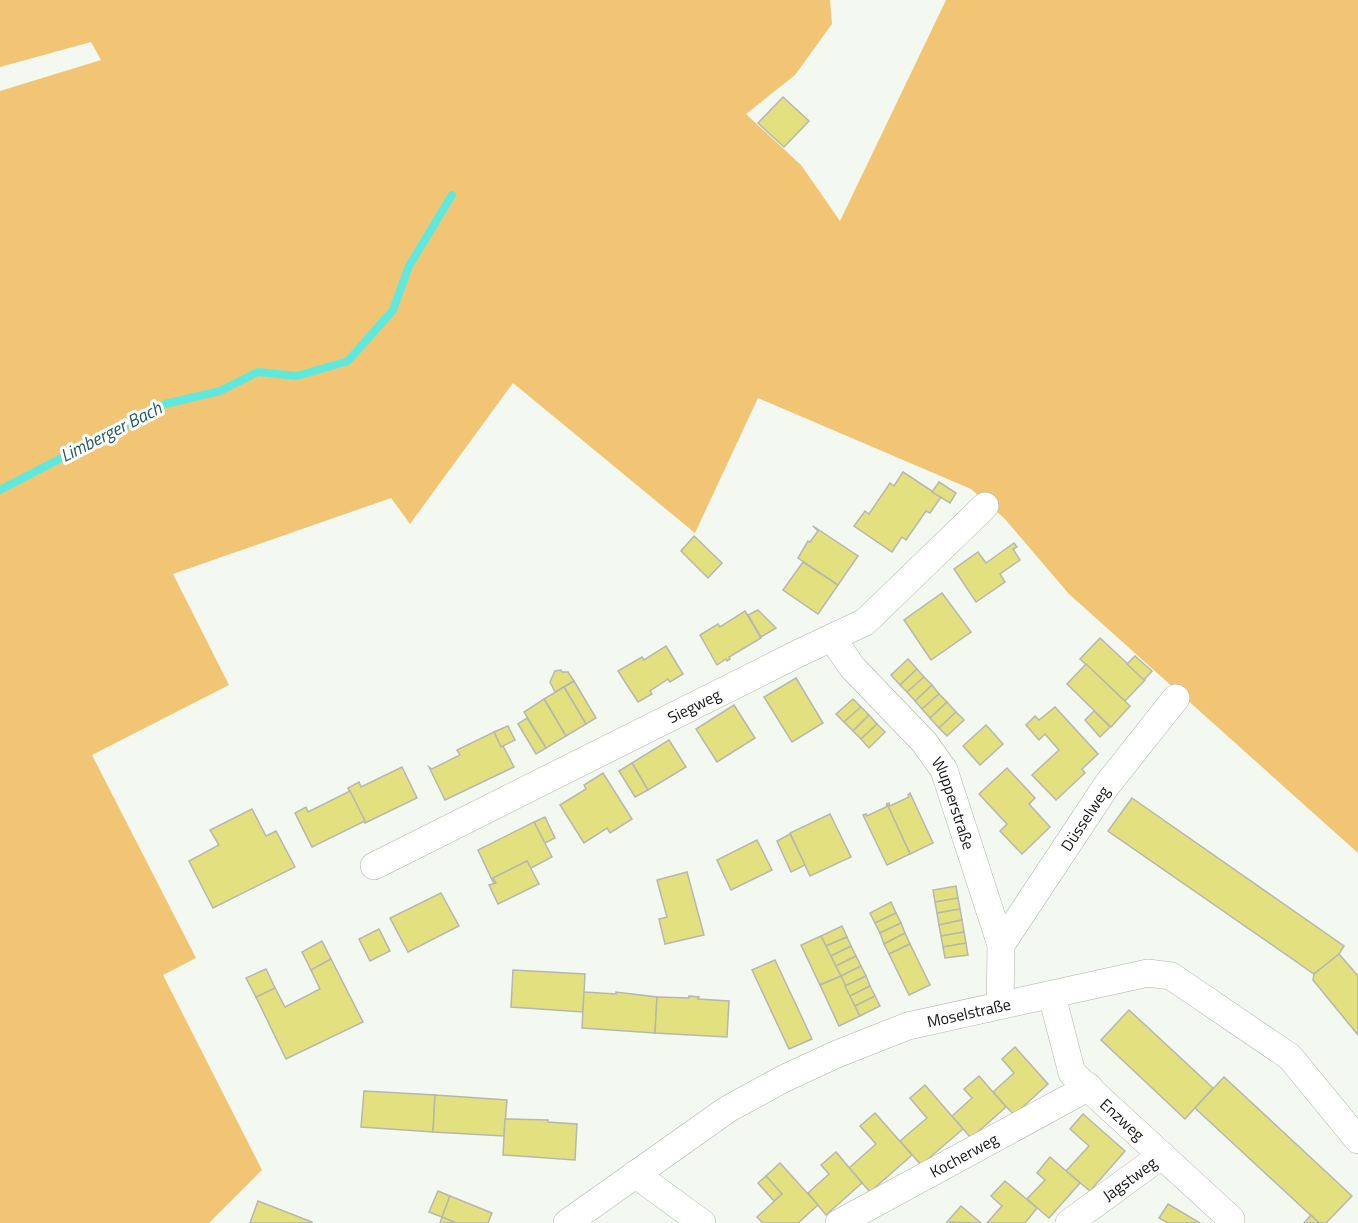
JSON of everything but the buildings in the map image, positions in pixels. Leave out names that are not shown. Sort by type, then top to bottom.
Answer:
[{"type":"street","name":"Siegweg","points":[[374,866],[865,622],[985,506]]},
{"type":"street","name":"Wupperstraße","points":[[832,638],[852,667],[924,742],[944,770],[1001,945],[1000,1005]]},
{"type":"street","name":"Düsselweg","points":[[1001,945],[1107,785],[1176,698]]},
{"type":"street","name":"Moselstraße","points":[[567,1223],[728,1108],[837,1054],[908,1026],[1148,974],[1171,976],[1290,1057],[1358,1140]]},
{"type":"street","name":"Enzweg","points":[[1052,996],[1072,1073],[1231,1219],[1231,1223]]},
{"type":"street","name":"Kocherweg","points":[[839,1223],[1089,1088]]},
{"type":"street","name":"Jagstweg","points":[[1069,1223],[1162,1155]]},
{"type":"street","points":[[635,1174],[702,1223]]},
{"type":"shaded area","points":[[0,0],[830,0],[832,24],[795,75],[746,114],[801,165],[840,221],[946,0],[1358,0],[1358,853],[1069,594],[1004,518],[971,489],[758,398],[695,533],[513,383],[410,524],[391,498],[173,574],[229,685],[92,755],[196,958],[163,975],[262,1170],[209,1223],[0,1223],[0,91],[101,60],[91,42],[0,67]]},
{"type":"waterway","name":"Limberger Bach","points":[[0,490],[165,404],[220,391],[258,372],[297,376],[348,361],[393,310],[409,266],[452,195]]}]
